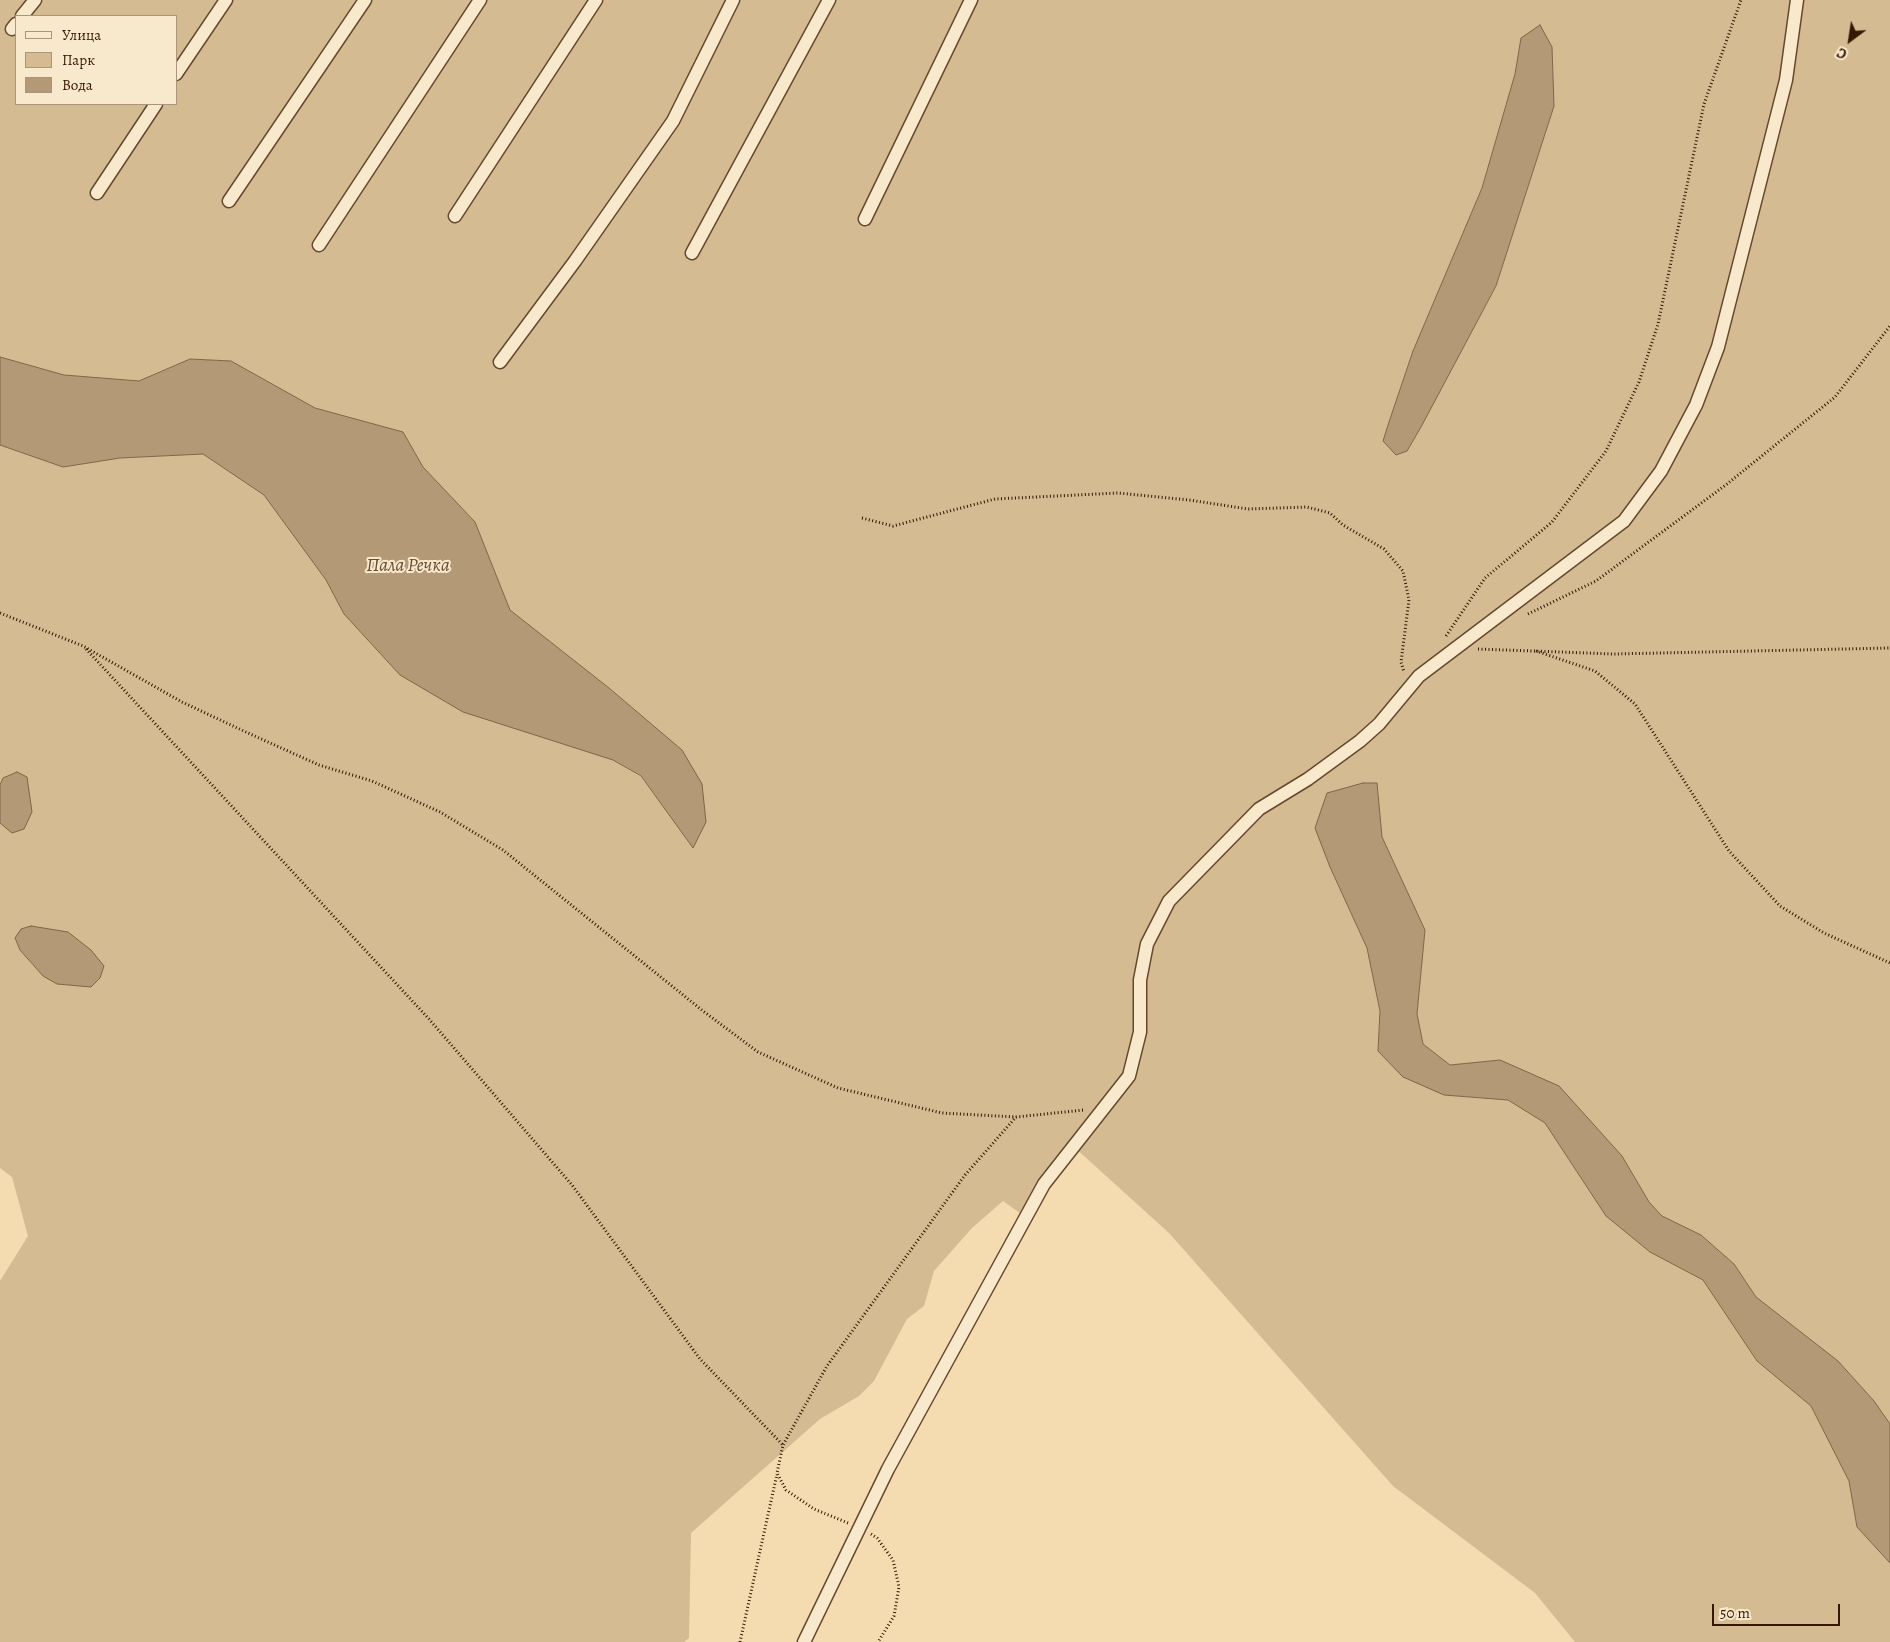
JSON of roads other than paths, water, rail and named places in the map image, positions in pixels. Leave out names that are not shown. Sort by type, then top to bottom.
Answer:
[{"type":"street","points":[[23,15],[35,0]]},
{"type":"street","points":[[178,71],[226,0]]},
{"type":"street","points":[[229,201],[365,0]]},
{"type":"street","points":[[319,245],[480,0]]},
{"type":"street","points":[[455,216],[596,0]]},
{"type":"street","points":[[500,362],[575,261],[672,121],[733,0]]},
{"type":"street","points":[[692,253],[830,0]]},
{"type":"street","points":[[865,219],[971,0]]},
{"type":"street","points":[[804,1642],[888,1469],[1044,1184],[1129,1076],[1140,1032],[1140,980],[1147,944],[1169,901],[1259,809],[1308,779],[1360,741],[1379,724],[1419,676],[1624,521],[1661,471],[1696,405],[1718,347],[1786,80],[1797,0]]},
{"type":"street","points":[[97,193],[155,105]]},
{"type":"water","points":[[1540,25],[1552,47],[1554,106],[1496,286],[1407,451],[1396,455],[1383,441],[1389,422],[1413,351],[1482,188],[1515,74],[1521,38]]},
{"type":"water","name":"Пала Речка","points":[[0,357],[64,375],[139,381],[190,359],[231,361],[315,408],[403,432],[423,467],[475,522],[510,610],[609,688],[682,750],[702,784],[706,822],[693,848],[641,776],[613,760],[463,712],[400,675],[344,614],[326,580],[264,495],[203,454],[120,458],[63,467],[0,445]]},
{"type":"water","points":[[17,772],[27,777],[32,812],[24,829],[12,833],[0,823],[0,785],[3,778]]},
{"type":"water","points":[[1363,783],[1377,783],[1382,837],[1425,930],[1417,1014],[1423,1044],[1450,1065],[1500,1060],[1559,1086],[1622,1156],[1649,1202],[1662,1216],[1701,1235],[1734,1264],[1756,1297],[1838,1361],[1874,1401],[1890,1424],[1890,1563],[1857,1527],[1849,1481],[1811,1406],[1757,1361],[1703,1280],[1650,1252],[1606,1216],[1545,1123],[1508,1100],[1444,1095],[1403,1077],[1378,1051],[1380,1011],[1367,948],[1330,867],[1315,828],[1327,793]]},
{"type":"water","points":[[31,926],[68,932],[91,950],[104,966],[100,978],[91,987],[57,984],[43,976],[20,950],[15,938],[21,929]]}]
